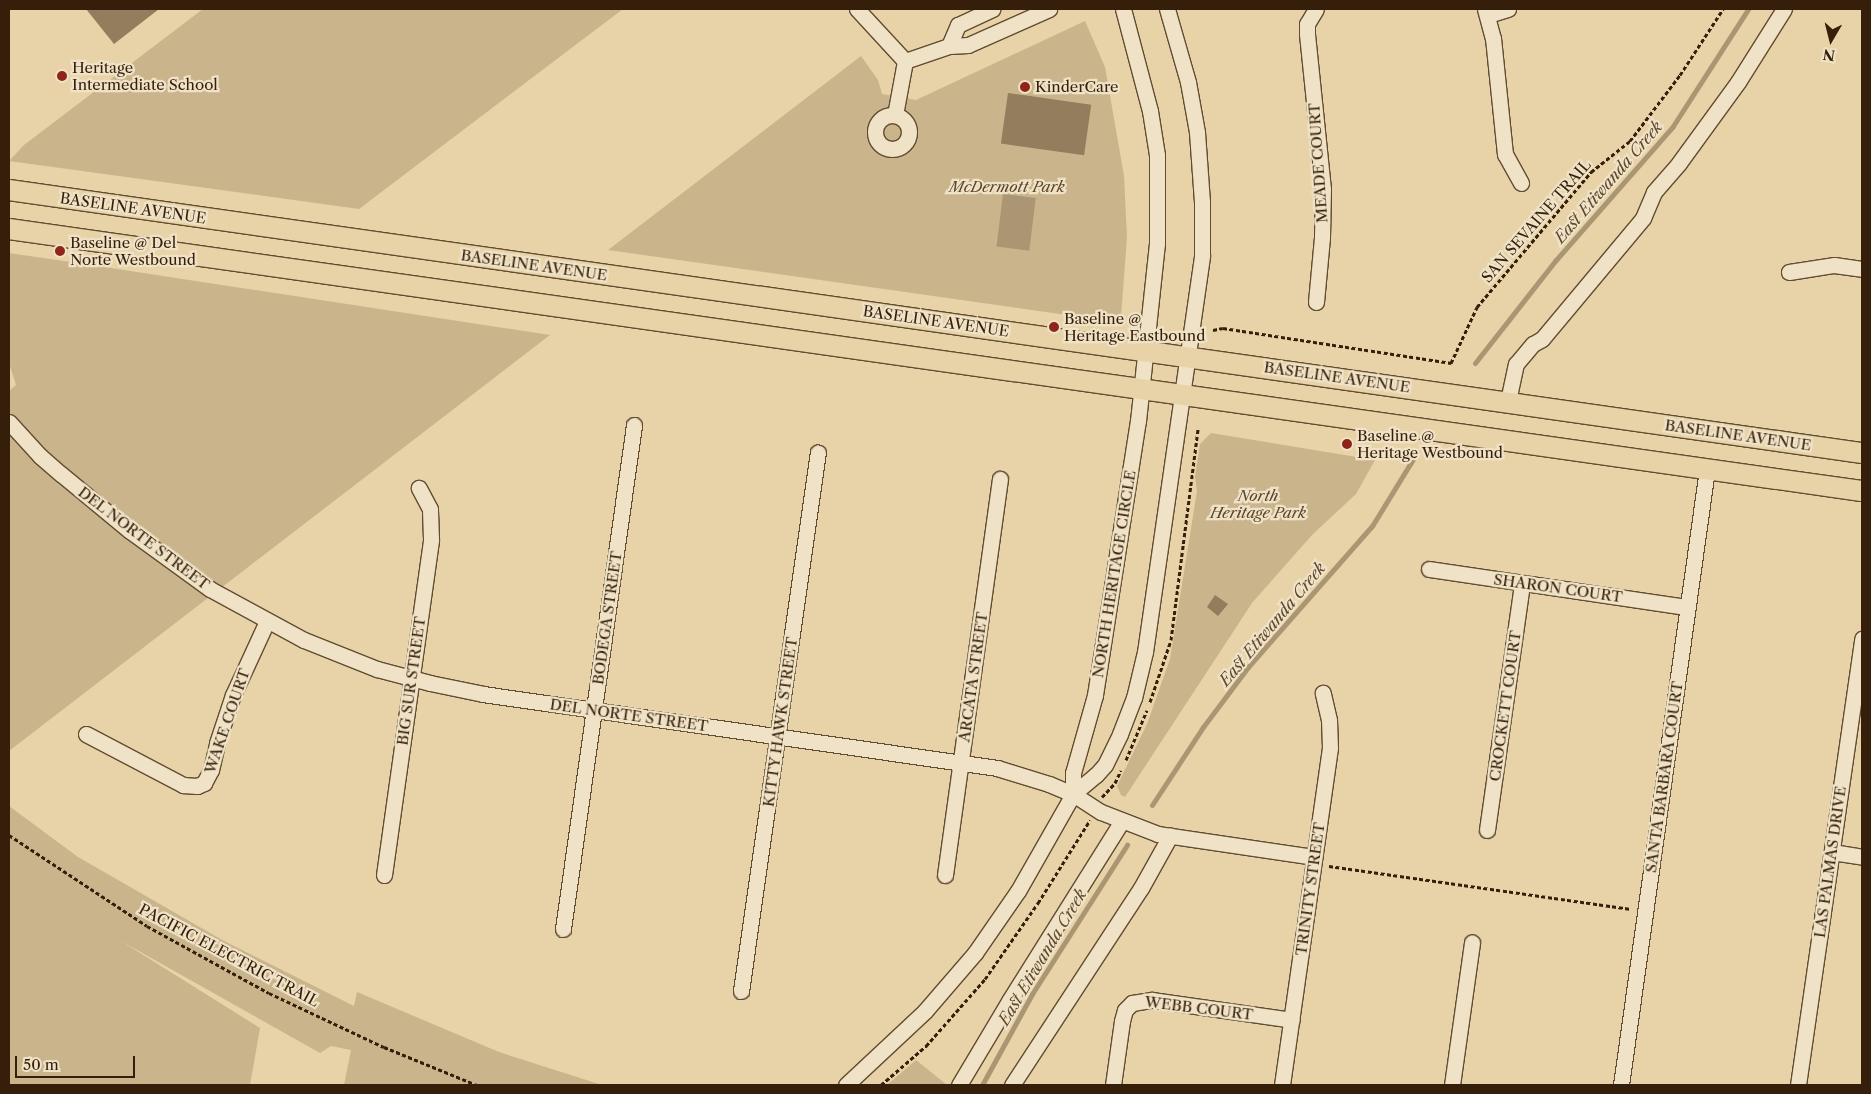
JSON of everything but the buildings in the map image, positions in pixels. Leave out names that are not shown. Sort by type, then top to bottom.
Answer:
[{"type":"main road","name":"BASELINE AVENUE","points":[[9,190],[1862,453]]},
{"type":"main road","points":[[9,229],[1862,491]]},
{"type":"street","points":[[857,9],[905,61]]},
{"type":"street","points":[[949,46],[958,25],[992,9]]},
{"type":"street","points":[[905,61],[949,46],[968,45],[1048,9]]},
{"type":"street","name":"NORTH HERITAGE CIRCLE","points":[[1073,794],[1073,773],[1096,687],[1142,390],[1157,244],[1157,155],[1150,111],[1123,9]]},
{"type":"street","name":"NORTH HERITAGE CIRCLE","points":[[846,1085],[925,1011],[975,953],[1018,891],[1073,794],[1105,765],[1120,734],[1136,690],[1146,643],[1202,255],[1201,173],[1197,132],[1188,82],[1167,9]]},
{"type":"street","name":"MEADE COURT","points":[[1316,9],[1307,24],[1323,189],[1322,237],[1316,302]]},
{"type":"street","points":[[1508,9],[1487,12],[1493,38],[1505,154],[1521,183]]},
{"type":"street","points":[[1508,402],[1516,364],[1533,344],[1542,339],[1643,218],[1654,192],[1680,162],[1738,82],[1784,9]]},
{"type":"street","points":[[895,115],[905,61]]},
{"type":"street","points":[[1789,272],[1834,265],[1862,269]]},
{"type":"street","name":"DEL NORTE STREET","points":[[9,422],[40,456],[136,536],[210,588],[267,621],[350,659],[411,679],[484,694],[961,761],[1015,772],[1073,794],[1101,812],[1125,823],[1164,835],[1314,857]]},
{"type":"street","name":"BODEGA STREET","points":[[563,929],[634,425]]},
{"type":"street","name":"KITTY HAWK STREET","points":[[741,991],[818,452]]},
{"type":"street","name":"SANTA BARBARA COURT","points":[[1621,1085],[1707,469]]},
{"type":"street","name":"ARCATA STREET","points":[[945,875],[1000,479]]},
{"type":"street","name":"BIG SUR STREET","points":[[384,876],[432,524],[430,509],[419,488]]},
{"type":"street","name":"SHARON COURT","points":[[1429,569],[1687,607]]},
{"type":"street","name":"CROCKETT COURT","points":[[1487,830],[1522,583]]},
{"type":"street","name":"WAKE COURT","points":[[86,734],[183,785],[197,786],[204,783],[209,777],[217,743],[233,695],[267,621]]},
{"type":"street","name":"LAS PALMAS DRIVE","points":[[1798,1085],[1860,670],[1862,639]]},
{"type":"street","name":"TRINITY STREET","points":[[1282,1085],[1330,748],[1330,720],[1323,692]]},
{"type":"street","points":[[959,1085],[1009,1001],[1125,823]]},
{"type":"street","points":[[1012,1085],[1141,888],[1164,835]]},
{"type":"street","points":[[1832,852],[1862,857]]},
{"type":"street","points":[[1452,1085],[1472,942]]},
{"type":"street","name":"WEBB COURT","points":[[1113,1085],[1122,1021],[1125,1010],[1132,1003],[1152,1000],[1292,1020]]},
{"type":"path","name":"SAN SEVAINE TRAIL","points":[[1213,330],[1223,328],[1451,363],[1477,307],[1590,172],[1630,141],[1680,75],[1723,9]]},
{"type":"path","points":[[881,1085],[926,1046],[985,980],[1086,830]]},
{"type":"path","name":"PACIFIC ELECTRIC TRAIL","points":[[9,835],[147,926],[269,993],[384,1047],[477,1085]]},
{"type":"path","points":[[1329,866],[1632,909]]},
{"type":"green space","points":[[203,9],[623,9],[359,209],[9,161],[24,145]]},
{"type":"green space","name":"McDermott Park","points":[[1085,21],[1105,67],[1124,176],[1127,237],[1121,317],[1116,322],[608,250],[861,56],[878,80],[882,94],[916,100]]},
{"type":"green space","points":[[9,253],[550,335],[9,751],[9,391],[16,385],[9,363]]},
{"type":"green space","name":"North Heritage Park","points":[[1211,433],[1375,460],[1356,494],[1312,535],[1252,603],[1125,797],[1121,795],[1117,786],[1147,724],[1170,659],[1197,491],[1195,477],[1200,444]]},
{"type":"green space","points":[[9,806],[78,857],[224,941],[354,1006],[357,992],[499,1052],[602,1085],[344,1085],[351,1050],[331,1046],[320,1053],[121,941],[260,1028],[250,1085],[9,1085]]},
{"type":"green space","points":[[916,1060],[947,1085],[887,1085]]},
{"type":"shaded area","points":[[1003,194],[1036,198],[1029,251],[997,247]]},
{"type":"waterway","name":"East Etiwanda Creek","points":[[1475,363],[1555,261],[1673,126],[1748,9]]},
{"type":"waterway","name":"East Etiwanda Creek","points":[[1152,805],[1203,727],[1248,667],[1372,526],[1413,459]]},
{"type":"waterway","name":"East Etiwanda Creek","points":[[982,1085],[1032,994],[1127,845]]},
{"type":"place","name":"Heritage Intermediate School","points":[[62,76]]},
{"type":"place","name":"KinderCare","points":[[1025,87]]},
{"type":"place","name":"Baseline @ Del Norte Westbound","points":[[60,251]]},
{"type":"place","name":"Baseline @ Heritage Eastbound","points":[[1054,327]]},
{"type":"place","name":"Baseline @ Heritage Westbound","points":[[1347,444]]}]
